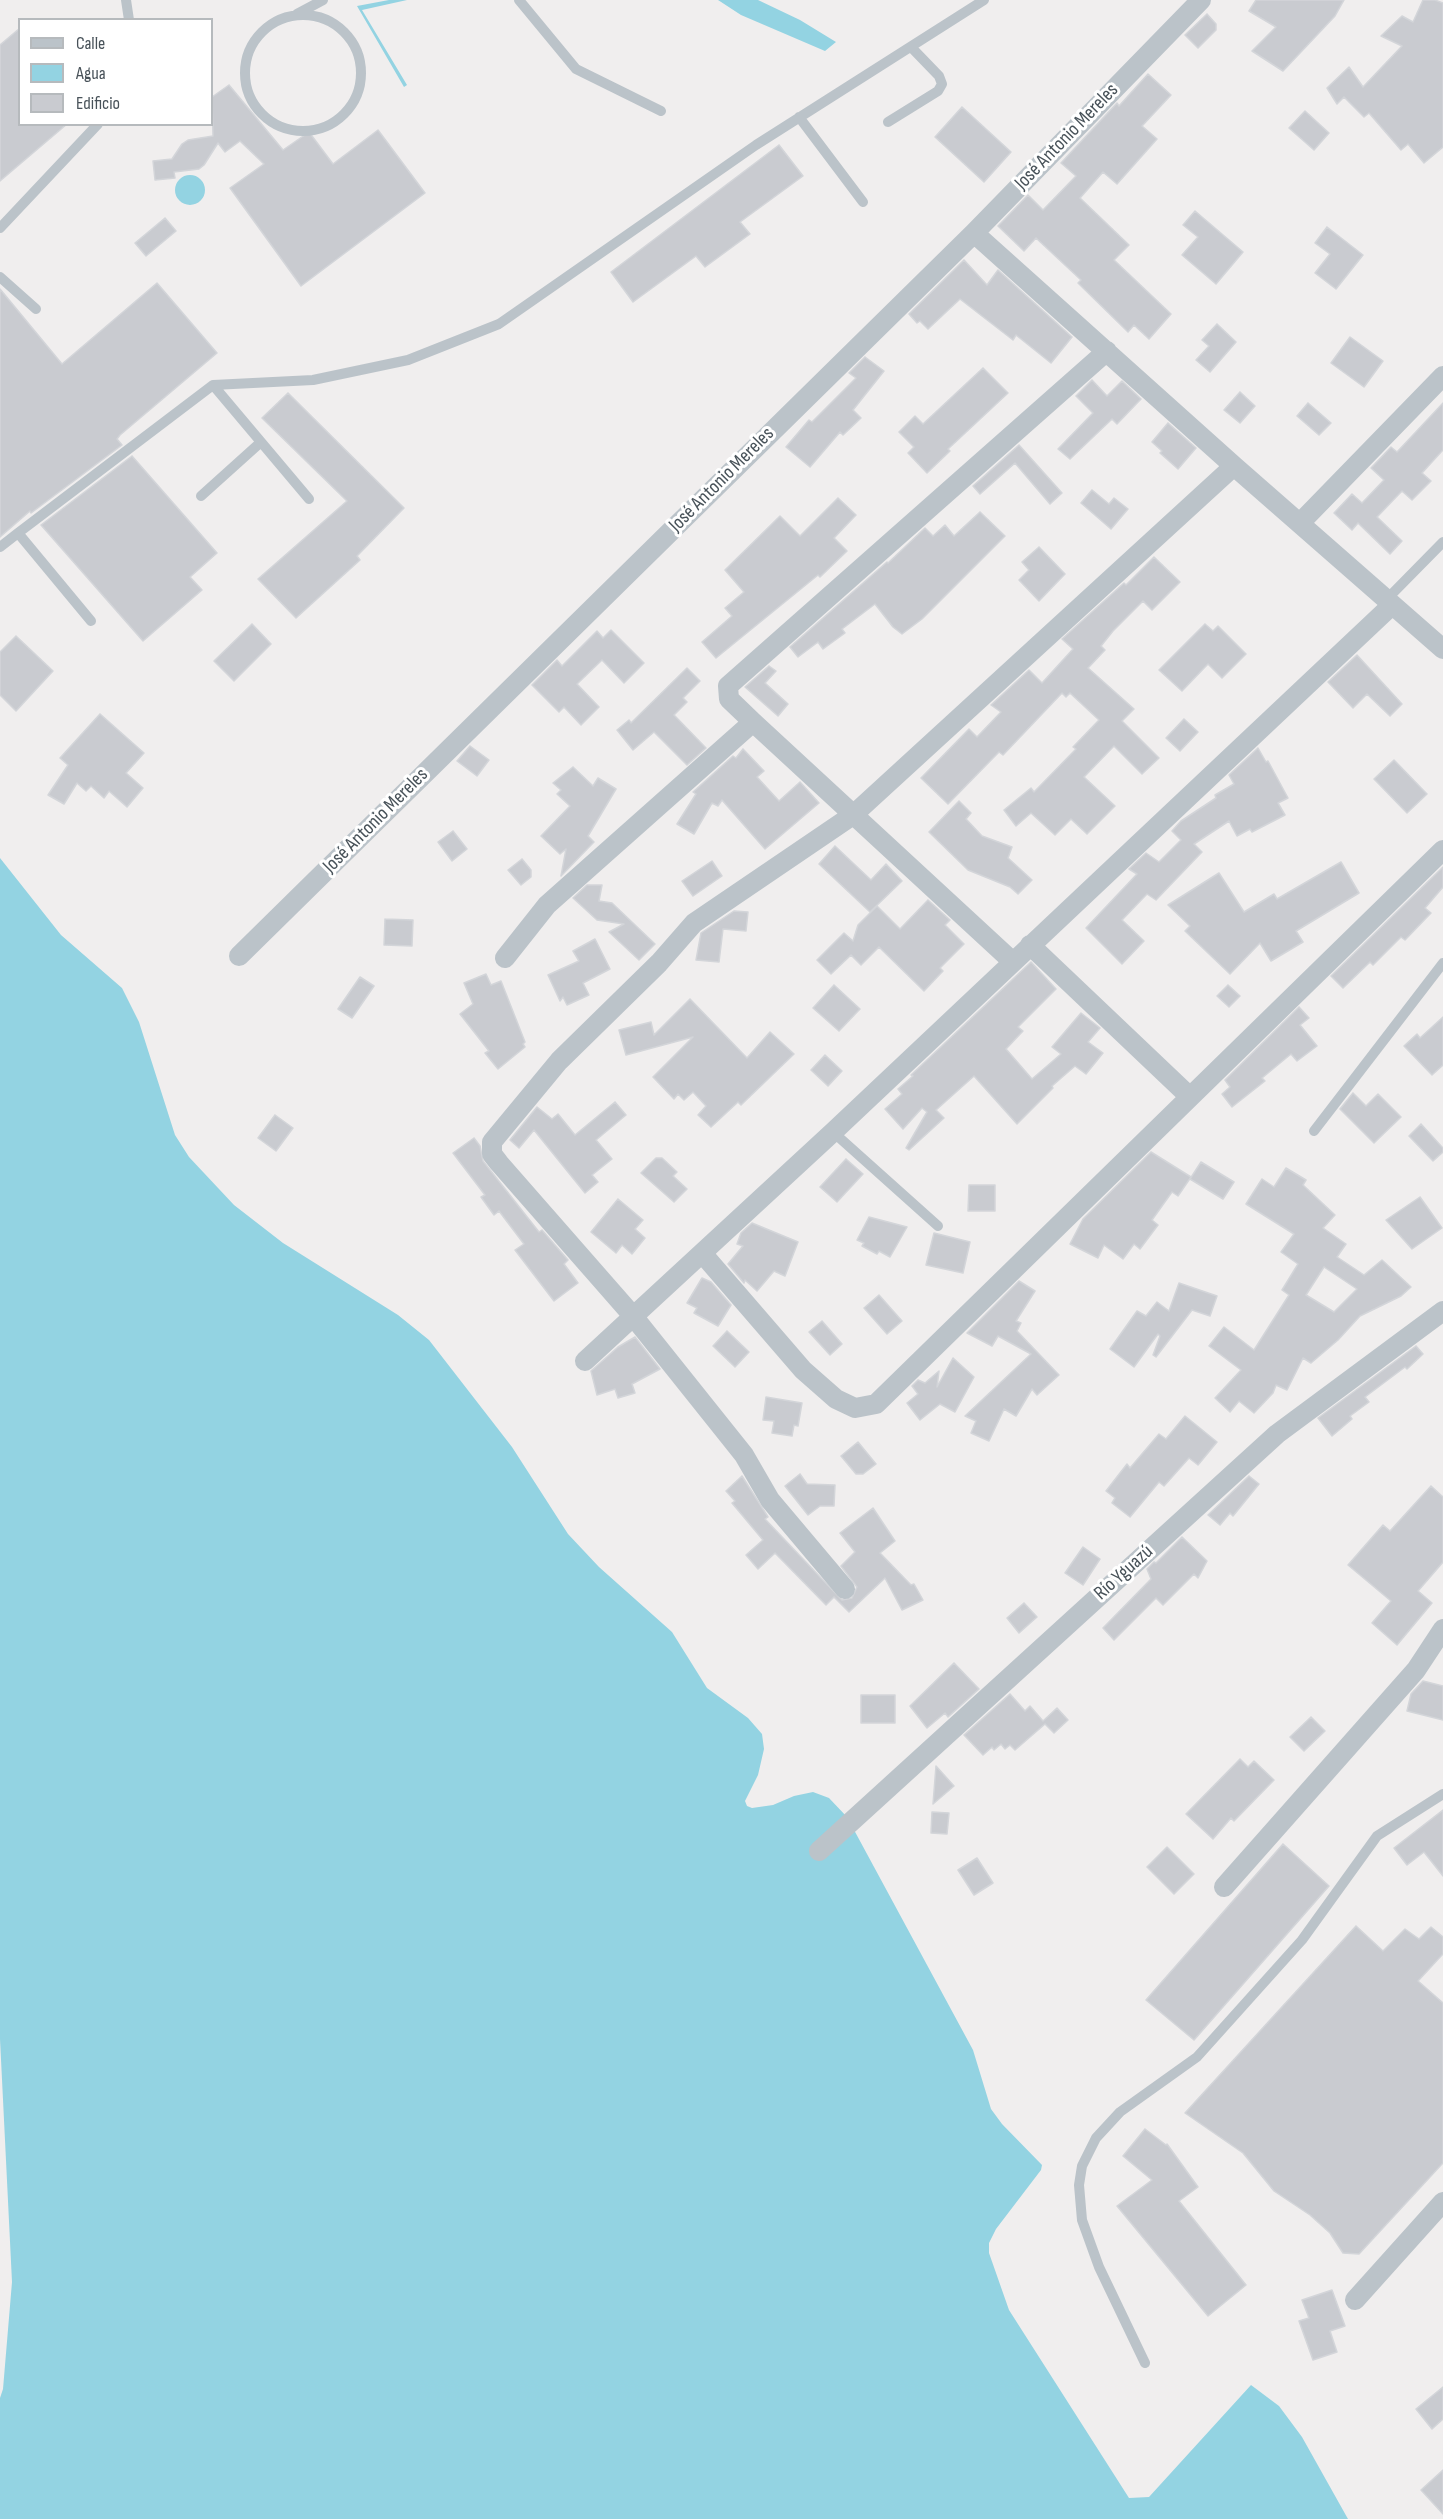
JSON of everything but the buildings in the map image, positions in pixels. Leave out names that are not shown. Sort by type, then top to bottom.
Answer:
[{"type":"street","name":"José Antonio Mereles","points":[[239,956],[974,232],[1201,0]]},
{"type":"street","points":[[974,232],[1234,466],[1443,649]]},
{"type":"street","points":[[1013,962],[729,699],[728,686],[1107,351]]},
{"type":"street","points":[[1300,522],[1443,376]]},
{"type":"street","points":[[845,1590],[770,1500],[744,1455],[633,1316],[499,1163],[492,1154],[492,1142],[559,1061],[659,963],[694,923],[853,815],[1234,466]]},
{"type":"street","points":[[585,1362],[833,1132],[1389,603]]},
{"type":"street","points":[[505,958],[547,905],[753,722]]},
{"type":"street","points":[[702,1253],[803,1370],[836,1399],[855,1408],[876,1404],[1443,850]]},
{"type":"street","points":[[1030,945],[1189,1096]]},
{"type":"street","name":"Río Yguazú","points":[[819,1851],[1277,1434],[1443,1311]]},
{"type":"street","points":[[1224,1887],[1416,1670],[1443,1629]]},
{"type":"street","points":[[1354,2300],[1443,2202]]},
{"type":"lane","points":[[126,0],[129,18]]},
{"type":"lane","points":[[295,15],[313,15],[330,21],[345,31],[355,45],[362,64],[361,83],[354,102],[342,117],[325,127],[306,131],[286,129],[268,120],[255,105],[247,88],[245,68],[250,49],[260,33],[276,21],[295,15],[323,0]]},
{"type":"lane","points":[[519,0],[576,69],[661,111]]},
{"type":"lane","points":[[0,547],[213,386],[313,380],[408,360],[499,324],[746,151],[984,0]]},
{"type":"lane","points":[[888,122],[938,91],[942,84],[939,76],[911,47]]},
{"type":"lane","points":[[799,117],[863,202]]},
{"type":"lane","points":[[0,228],[96,126]]},
{"type":"lane","points":[[0,277],[36,309]]},
{"type":"lane","points":[[213,386],[309,499]]},
{"type":"lane","points":[[201,496],[261,442]]},
{"type":"lane","points":[[18,533],[91,621]]},
{"type":"lane","points":[[1389,603],[1443,542]]},
{"type":"lane","points":[[1314,1131],[1443,963]]},
{"type":"lane","points":[[833,1132],[938,1226]]},
{"type":"lane","points":[[1145,2363],[1099,2267],[1082,2220],[1079,2185],[1082,2166],[1096,2138],[1120,2112],[1197,2057],[1302,1940],[1377,1836],[1443,1794]]},
{"type":"water","points":[[389,0],[407,0],[362,10],[407,85],[404,87],[357,6]]},
{"type":"water","points":[[718,0],[758,0],[800,20],[836,42],[825,51],[741,15]]},
{"type":"water","points":[[190,175],[196,176],[204,184],[204,196],[196,204],[190,205],[184,204],[176,196],[175,190],[176,184],[184,176]]},
{"type":"water","points":[[0,858],[61,935],[122,988],[139,1022],[175,1135],[189,1157],[234,1205],[283,1243],[398,1315],[429,1340],[512,1447],[568,1534],[599,1567],[672,1632],[707,1688],[748,1718],[762,1734],[764,1749],[758,1775],[745,1801],[747,1806],[752,1808],[773,1805],[794,1796],[813,1792],[829,1798],[847,1817],[973,2050],[991,2109],[1002,2124],[1042,2165],[1041,2170],[996,2229],[989,2243],[989,2253],[1009,2310],[1129,2498],[1149,2497],[1251,2385],[1279,2406],[1302,2437],[1348,2519],[0,2519],[0,2398],[3,2389],[12,2282],[0,2039]]}]
